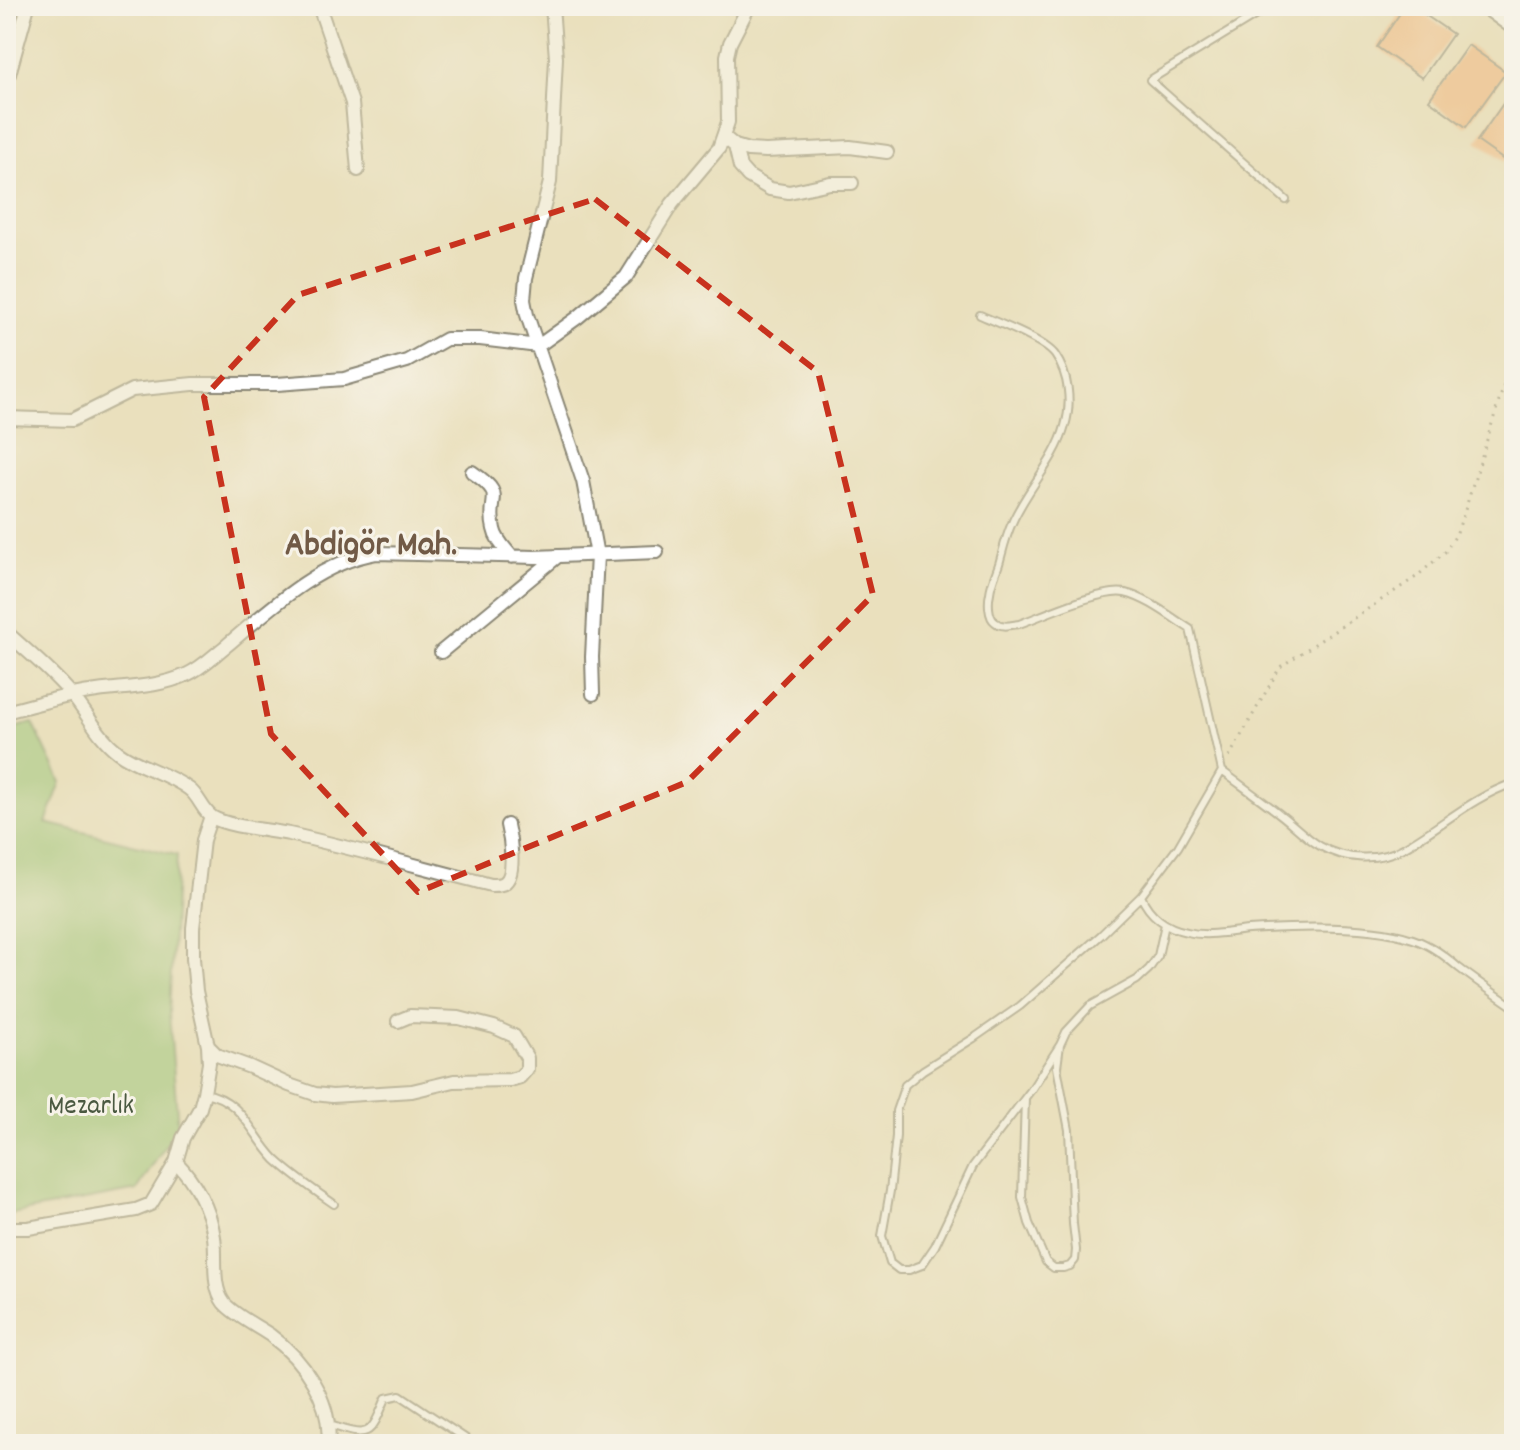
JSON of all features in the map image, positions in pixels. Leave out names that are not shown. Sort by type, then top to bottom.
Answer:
[{"type":"main road","points":[[1488,6],[1514,25]]},
{"type":"street","points":[[6,85],[28,6]]},
{"type":"street","points":[[319,6],[352,103],[358,170]]},
{"type":"street","points":[[552,6],[556,58],[550,182],[526,278],[524,300],[583,481],[597,555],[593,694]]},
{"type":"street","points":[[6,418],[72,420],[132,390],[193,384],[277,384],[344,379],[407,361],[446,339],[480,339],[538,346],[626,277],[672,204],[719,148],[728,122],[727,56],[730,43],[749,6]]},
{"type":"street","points":[[724,137],[735,146],[748,150],[850,147],[887,152]]},
{"type":"street","points":[[735,146],[740,167],[748,176],[770,189],[789,192],[830,183],[852,183]]},
{"type":"street","points":[[472,472],[488,483],[494,492],[494,531],[512,557]]},
{"type":"street","points":[[6,712],[72,695],[158,683],[185,675],[208,662],[305,583],[357,556],[376,553],[512,557],[657,552]]},
{"type":"street","points":[[441,652],[558,556]]},
{"type":"street","points":[[6,632],[49,670],[117,752],[181,783],[195,793],[211,816],[225,822],[333,844],[491,885],[508,880],[511,869],[507,825]]},
{"type":"street","points":[[6,1228],[28,1228],[136,1210],[151,1204],[176,1162],[183,1138],[200,1108],[209,1063],[196,991],[193,928],[203,840],[211,816]]},
{"type":"street","points":[[208,1046],[217,1055],[289,1085],[332,1096],[412,1091],[454,1081],[510,1080],[520,1077],[527,1069],[527,1058],[514,1036],[494,1027],[459,1018],[410,1016],[398,1021]]},
{"type":"street","points":[[176,1162],[191,1178],[212,1224],[217,1282],[225,1304],[291,1353],[325,1407],[330,1425],[328,1444]]},
{"type":"lane","points":[[1271,6],[1150,80],[1286,200]]},
{"type":"lane","points":[[980,315],[1053,351],[1068,386],[1066,425],[1059,444],[1012,524],[990,593],[992,619],[997,624],[1019,624],[1113,591],[1137,597],[1190,629],[1222,771],[1318,845],[1343,855],[1379,856],[1402,849],[1479,798],[1514,783]]},
{"type":"lane","points":[[1165,924],[1158,956],[1149,969],[1137,980],[1090,1006],[1066,1032],[1025,1098],[973,1166],[935,1246],[922,1265],[899,1270],[890,1263],[882,1236],[895,1150],[896,1111],[905,1085],[1020,1006],[1141,896],[1178,847],[1222,771]]},
{"type":"lane","points":[[1141,896],[1146,908],[1165,924],[1187,932],[1356,929],[1412,938],[1434,948],[1514,1007]]},
{"type":"lane","points":[[1025,1098],[1022,1197],[1029,1223],[1046,1262],[1054,1268],[1063,1268],[1075,1260],[1076,1250],[1069,1130],[1057,1067],[1060,1045]]},
{"type":"lane","points":[[204,1093],[217,1095],[233,1105],[275,1158],[334,1204]]},
{"type":"lane","points":[[330,1425],[356,1433],[365,1432],[376,1422],[386,1398],[400,1395],[474,1444]]},
{"type":"path","points":[[1222,771],[1280,667],[1416,577],[1445,552],[1456,535],[1466,507],[1514,353]]},
{"type":"highlighted area","points":[[595,199],[818,372],[873,595],[687,782],[418,892],[271,734],[204,397],[298,295]]},
{"type":"green space","name":"Mezarlık","points":[[33,723],[61,782],[46,823],[177,855],[169,1013],[178,1126],[137,1190],[6,1215],[6,730]]},
{"type":"building","points":[[1405,6],[1412,6],[1453,34],[1422,78],[1377,47]]},
{"type":"building","points":[[1468,45],[1506,72],[1466,127],[1429,100]]},
{"type":"building","points":[[1514,88],[1514,167],[1477,141]]},
{"type":"district","name":"Abdigör Mah.","points":[[371,541]]}]
